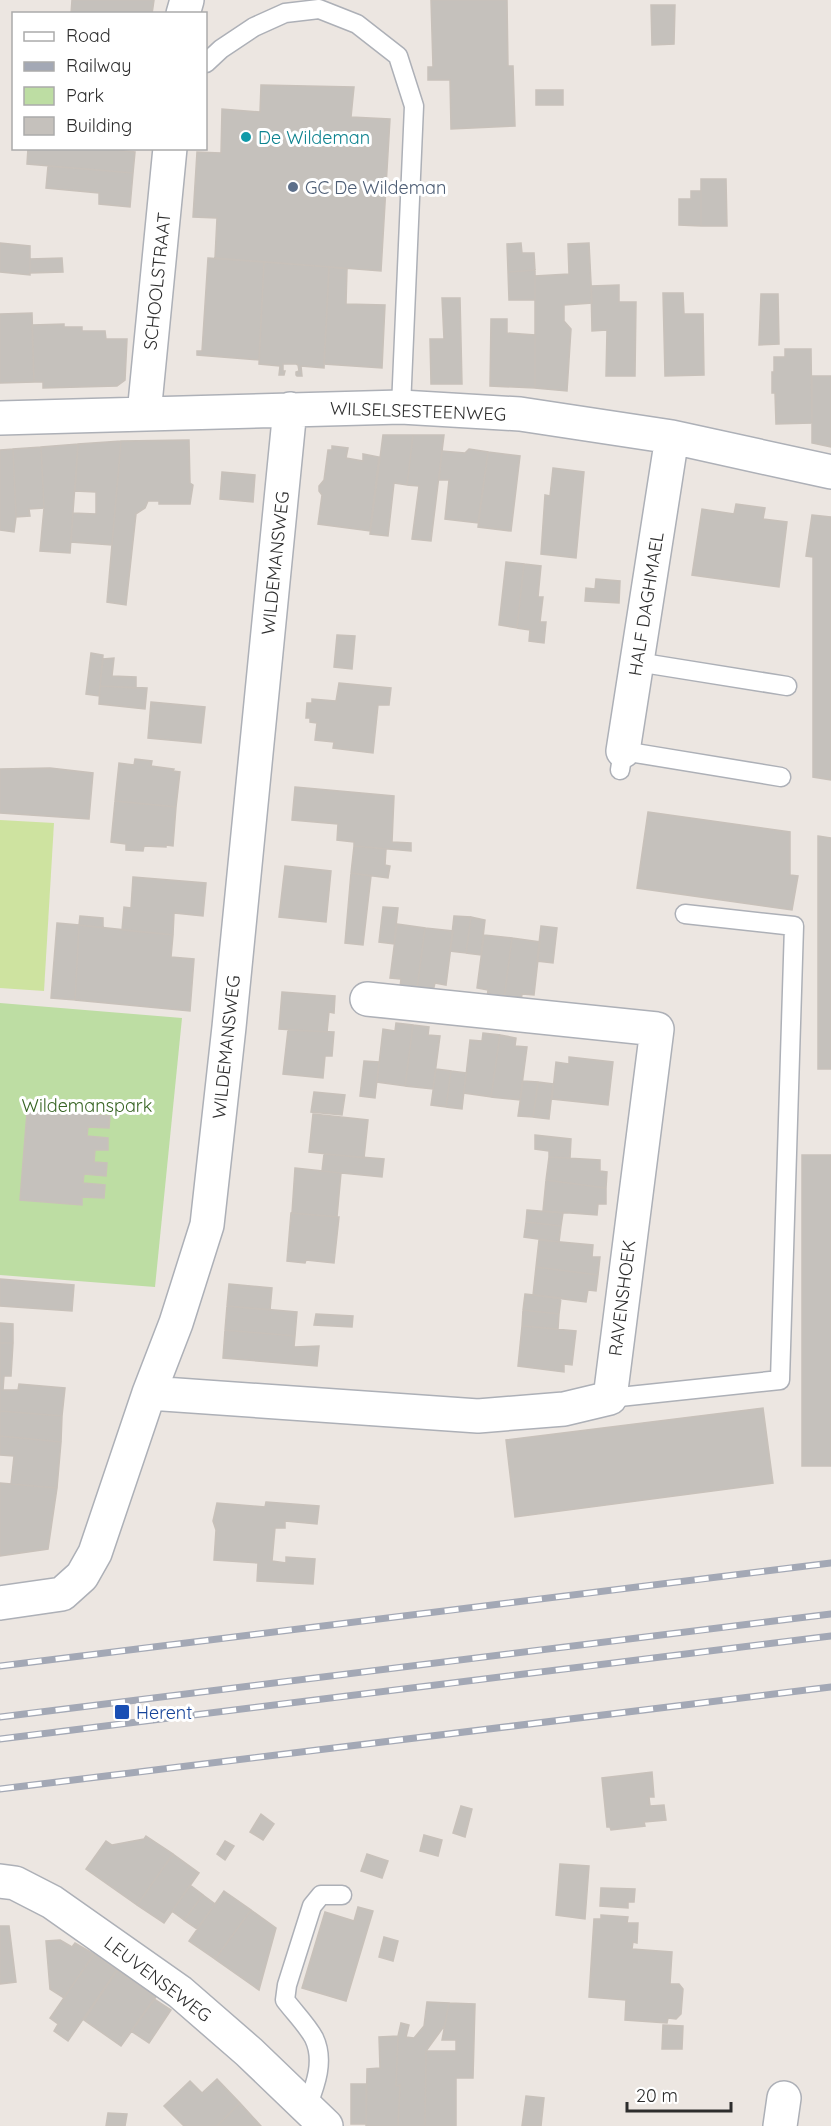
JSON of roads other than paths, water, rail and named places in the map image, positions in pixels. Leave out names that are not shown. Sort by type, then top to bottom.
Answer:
[{"type":"street","name":"SCHOOLSTRAAT","points":[[144,414],[170,150]]},
{"type":"street","name":"WILSELSESTEENWEG","points":[[0,418],[401,407],[520,414],[672,437],[831,472]]},
{"type":"street","name":"WILDEMANSWEG","points":[[0,1603],[62,1594],[82,1576],[95,1553],[149,1393],[176,1323],[207,1225],[229,1027],[290,409]]},
{"type":"street","name":"HALF DAGHMAEL","points":[[622,761],[672,437]]},
{"type":"street","name":"RAVENSHOEK","points":[[367,999],[657,1029],[610,1398]]},
{"type":"street","points":[[149,1393],[478,1416],[564,1409],[610,1398]]},
{"type":"street","name":"LEUVENSEWEG","points":[[0,1881],[15,1883],[52,1902],[180,1992],[249,2052],[317,2117]]},
{"type":"lane","points":[[207,62],[254,27],[285,13],[319,9],[357,24],[398,56],[414,106],[401,407]]},
{"type":"lane","points":[[637,662],[787,686]]},
{"type":"lane","points":[[622,761],[781,777]]},
{"type":"lane","points":[[610,1398],[780,1380],[794,926],[685,914]]},
{"type":"lane","points":[[317,2117],[318,2054],[314,2039],[285,2000],[287,1985],[312,1906],[321,1895],[342,1895]]},
{"type":"railway","points":[[0,1666],[831,1563]]},
{"type":"railway","points":[[0,1717],[831,1614]]},
{"type":"railway","points":[[0,1739],[831,1636]]},
{"type":"railway","points":[[0,1789],[831,1687]]},
{"type":"place","name":"De Wildeman","points":[[246,137]]},
{"type":"place","name":"GC De Wildeman","points":[[293,187]]},
{"type":"place","name":"Herent","points":[[122,1712]]},
{"type":"park label","name":"Wildemanspark","points":[[87,1105]]}]
